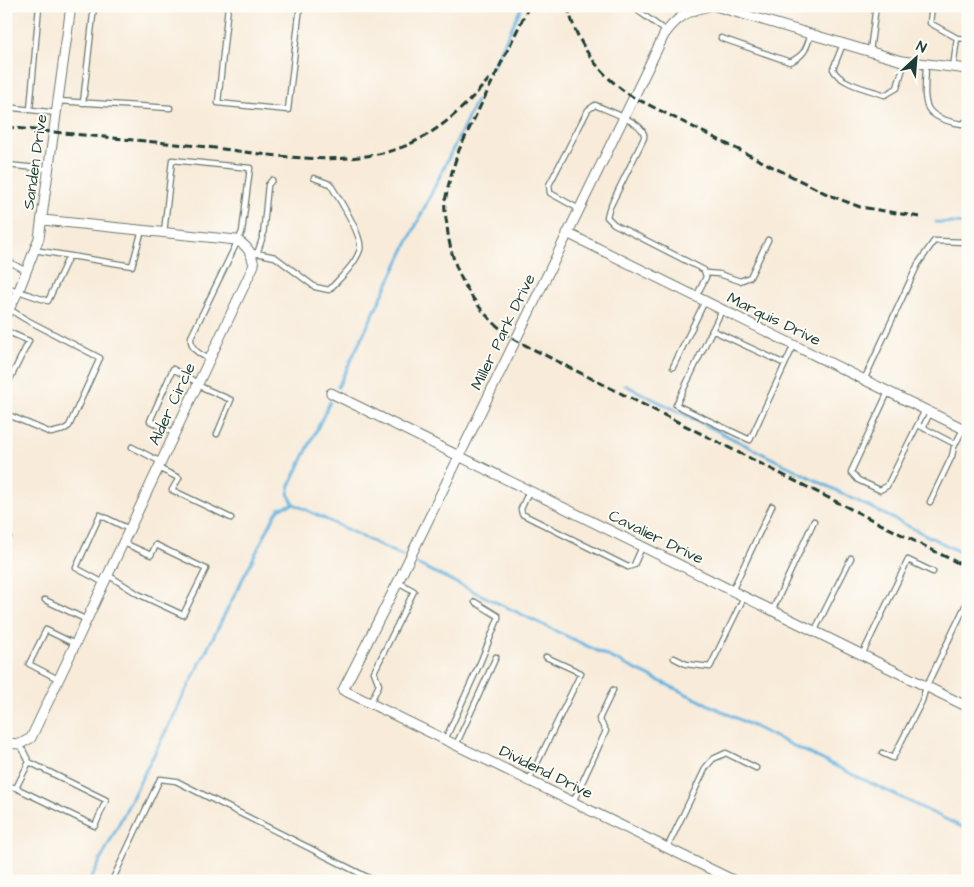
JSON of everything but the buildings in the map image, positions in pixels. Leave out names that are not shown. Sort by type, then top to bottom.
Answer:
[{"type":"street","name":"Sanden Drive","points":[[7,313],[19,290],[39,238],[43,220],[71,6]]},
{"type":"street","name":"Miller Park Drive","points":[[343,690],[398,582],[666,32],[675,20],[694,10],[709,6]]},
{"type":"street","points":[[714,6],[729,8],[905,61],[968,69]]},
{"type":"street","points":[[43,220],[238,242],[254,253]]},
{"type":"street","name":"Marquis Drive","points":[[567,233],[965,430]]},
{"type":"street","name":"Alder Circle","points":[[20,744],[31,738],[254,265],[254,253]]},
{"type":"street","name":"Cavalier Drive","points":[[331,393],[968,707]]},
{"type":"street","name":"Dividend Drive","points":[[343,690],[732,880]]},
{"type":"street","points":[[6,743],[20,744]]},
{"type":"lane","points":[[30,110],[39,6]]},
{"type":"lane","points":[[83,103],[94,6]]},
{"type":"lane","points":[[228,6],[218,103],[288,110],[300,6]]},
{"type":"lane","points":[[635,6],[637,10],[666,32]]},
{"type":"lane","points":[[870,51],[876,6]]},
{"type":"lane","points":[[932,6],[930,23],[957,38],[968,39]]},
{"type":"lane","points":[[722,38],[790,62],[805,52],[811,34]]},
{"type":"lane","points":[[953,68],[957,38]]},
{"type":"lane","points":[[844,43],[833,69],[838,77],[846,82],[885,95],[897,88],[905,61]]},
{"type":"lane","points":[[926,65],[925,94],[927,106],[932,114],[940,119],[962,124],[968,120]]},
{"type":"lane","points":[[58,102],[170,108]]},
{"type":"lane","points":[[579,209],[550,193],[549,185],[591,106],[595,105],[623,117],[638,126],[643,131],[644,136],[609,209],[607,217],[614,224],[698,266],[705,273],[706,277],[700,299],[673,366]]},
{"type":"lane","points":[[6,107],[57,113]]},
{"type":"lane","points":[[164,233],[172,160],[250,168],[242,232],[190,342],[197,352],[210,359]]},
{"type":"lane","points":[[6,165],[50,169]]},
{"type":"lane","points":[[272,180],[268,185],[263,236],[254,253],[275,257],[315,287],[329,290],[353,263],[361,248],[358,234],[330,184],[314,178]]},
{"type":"lane","points":[[34,250],[132,266],[142,230]]},
{"type":"lane","points":[[705,273],[718,274],[740,281],[750,277],[768,240]]},
{"type":"lane","points":[[864,380],[918,264],[934,241],[968,242]]},
{"type":"lane","points":[[6,287],[48,301],[69,256]]},
{"type":"lane","points":[[6,260],[26,271]]},
{"type":"lane","points":[[722,310],[676,405],[750,440],[794,346]]},
{"type":"lane","points":[[6,414],[51,433],[63,430],[69,426],[100,358],[25,319],[7,313]]},
{"type":"lane","points":[[6,330],[29,341],[6,388]]},
{"type":"lane","points":[[712,330],[785,364]]},
{"type":"lane","points":[[174,434],[150,422],[174,370],[231,400],[217,434]]},
{"type":"lane","points":[[888,392],[851,472],[858,480],[880,490],[887,486],[918,426],[928,411]]},
{"type":"lane","points":[[925,429],[924,425],[928,411]]},
{"type":"lane","points":[[918,426],[955,444]]},
{"type":"lane","points":[[930,502],[952,456],[955,444],[965,430]]},
{"type":"lane","points":[[132,447],[178,478],[172,490],[230,518]]},
{"type":"lane","points":[[530,491],[521,509],[524,515],[628,567],[634,565],[642,547]]},
{"type":"lane","points":[[732,591],[772,506]]},
{"type":"lane","points":[[123,542],[151,555],[156,545],[206,569],[183,615],[106,579],[76,568],[100,515],[129,529]]},
{"type":"lane","points":[[772,611],[814,521]]},
{"type":"lane","points":[[814,632],[851,558]]},
{"type":"lane","points":[[862,655],[908,560],[933,572]]},
{"type":"lane","points":[[370,703],[379,685],[374,672],[414,591],[398,582]]},
{"type":"lane","points":[[674,658],[686,664],[710,667],[744,597]]},
{"type":"lane","points":[[45,600],[87,620]]},
{"type":"lane","points":[[882,754],[893,758],[922,701],[926,687],[968,600]]},
{"type":"lane","points":[[445,740],[480,664],[498,619],[498,616],[494,613],[475,602]]},
{"type":"lane","points":[[58,679],[29,664],[46,630],[75,644]]},
{"type":"lane","points":[[456,745],[496,657]]},
{"type":"lane","points":[[529,780],[581,673],[546,657]]},
{"type":"lane","points":[[573,802],[606,731],[600,720],[613,690]]},
{"type":"lane","points":[[6,785],[95,826],[106,800],[29,762],[20,744]]},
{"type":"lane","points":[[667,848],[706,767],[713,759],[726,753],[756,768]]},
{"type":"lane","points":[[16,788],[29,762]]},
{"type":"lane","points":[[112,881],[160,779],[176,781],[376,881]]},
{"type":"waterway","points":[[493,67],[522,6]]},
{"type":"waterway","points":[[338,387],[476,101]]},
{"type":"waterway","points":[[936,222],[968,224]]},
{"type":"waterway","points":[[625,385],[968,556]]},
{"type":"waterway","points":[[330,402],[290,485],[288,494],[294,504],[402,556]]},
{"type":"waterway","points":[[90,881],[276,513],[280,508],[294,504]]},
{"type":"waterway","points":[[417,564],[968,830]]},
{"type":"railway","points":[[529,6],[459,150],[445,202],[449,243],[454,259],[460,275],[477,304],[488,317],[515,340],[968,568]]},
{"type":"railway","points":[[568,6],[583,46],[601,70],[633,97],[829,195],[860,207],[920,217]]},
{"type":"railway","points":[[6,127],[298,158],[349,158],[397,149],[424,137],[458,111],[489,79]]}]
